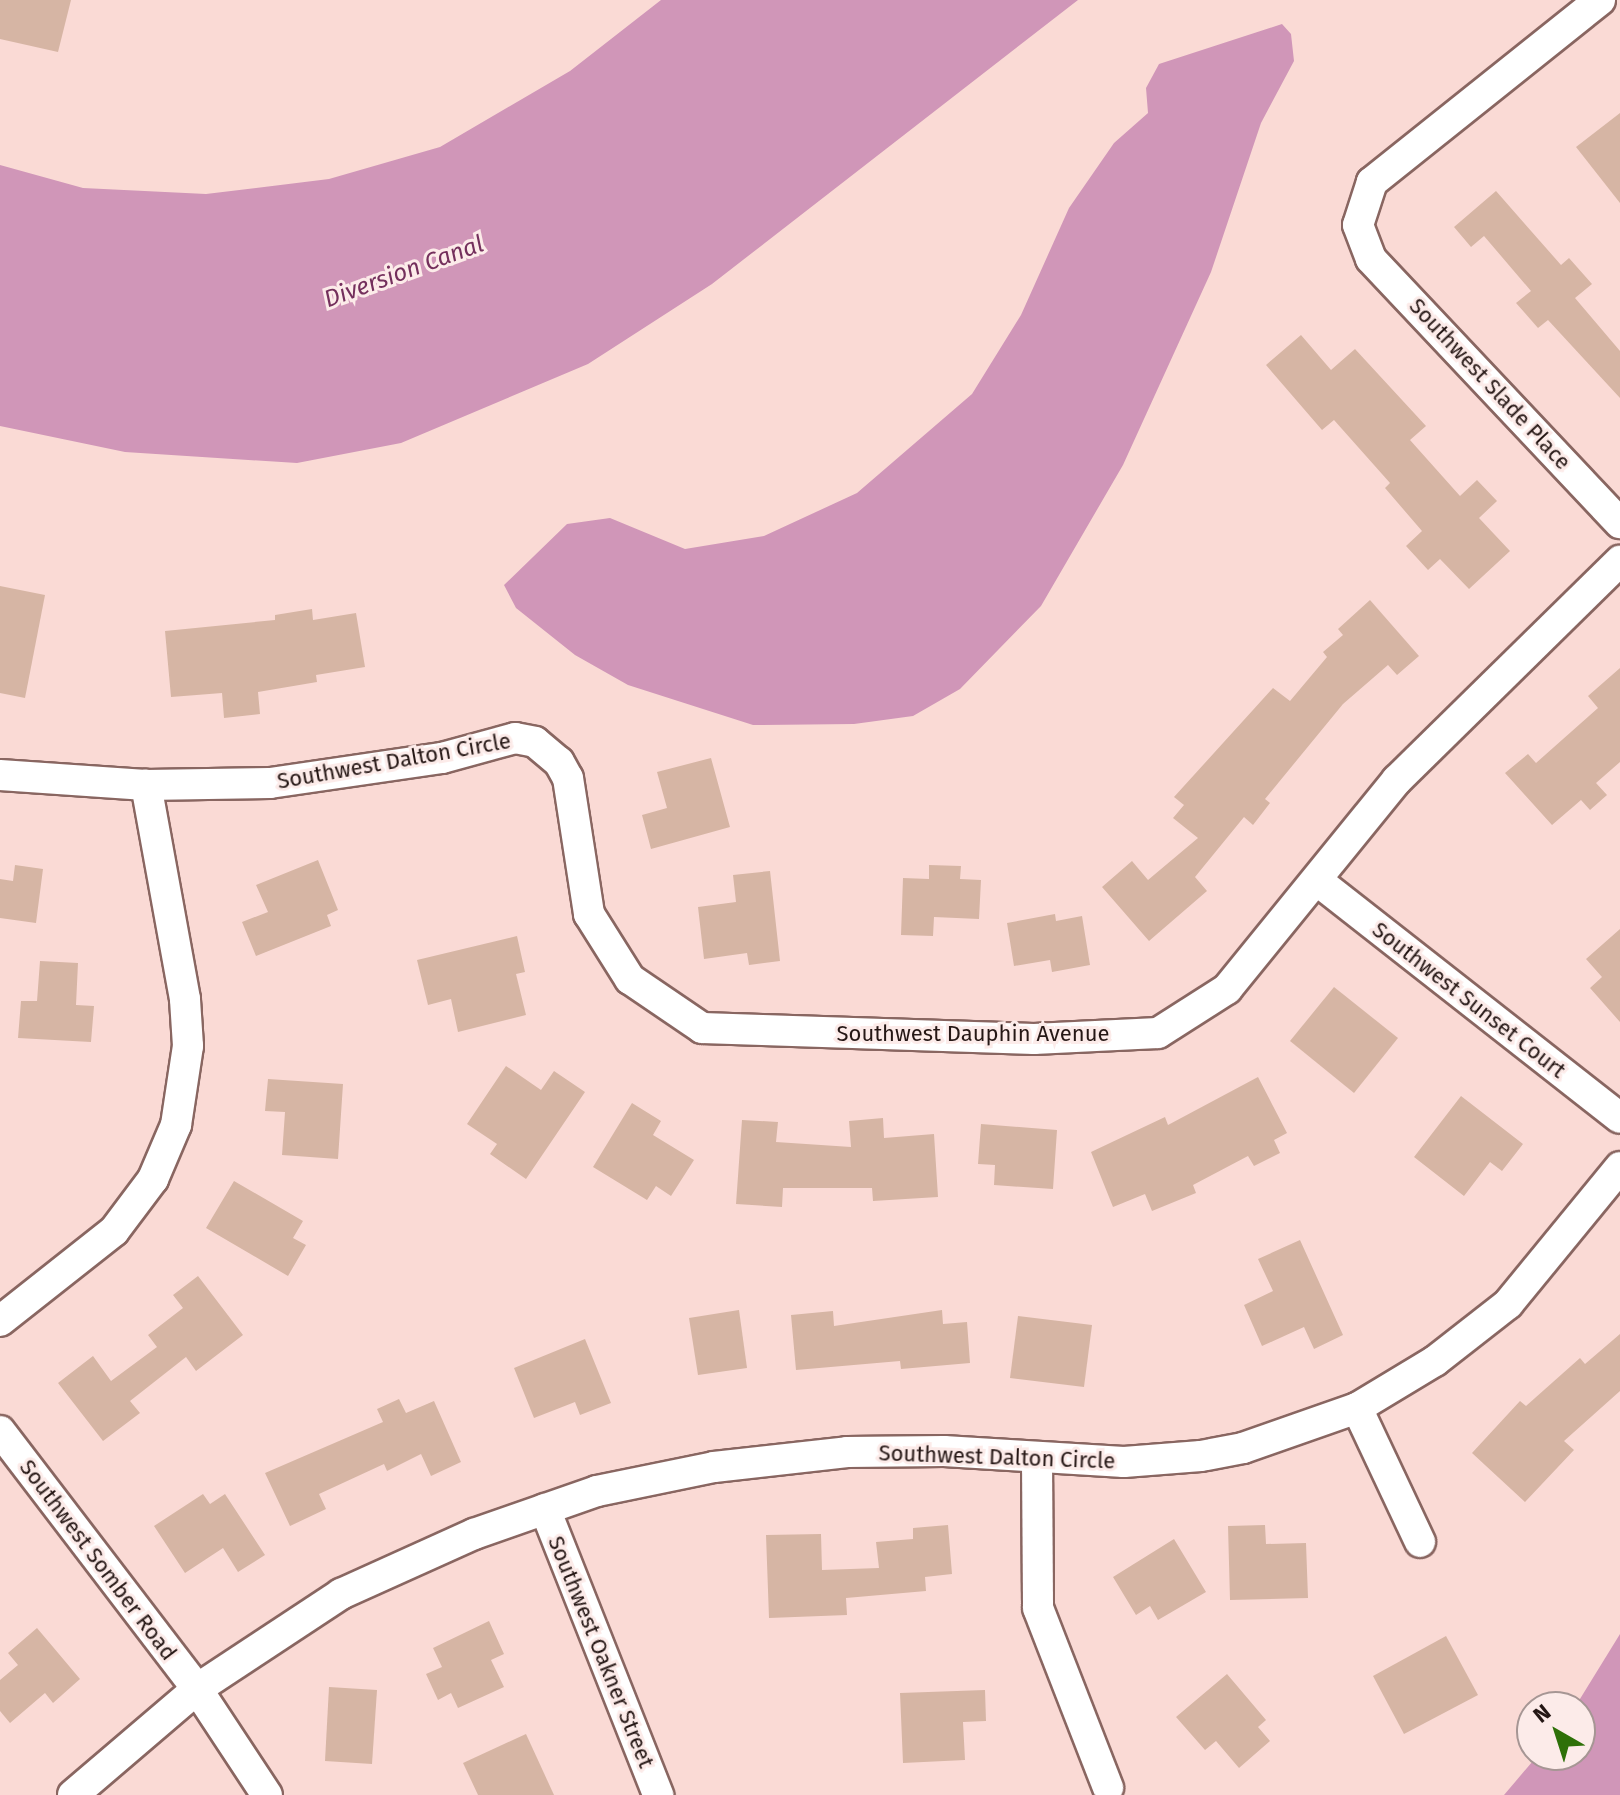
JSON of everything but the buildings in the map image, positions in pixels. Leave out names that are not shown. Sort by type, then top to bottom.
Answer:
[{"type":"street","name":"Southwest Slade Place","points":[[1600,0],[1372,182],[1360,209],[1362,243],[1620,523]]},
{"type":"street","name":"Southwest Dauphin Avenue","points":[[547,749],[568,778],[589,914],[630,979],[702,1028],[1034,1039],[1158,1033],[1227,989],[1319,882],[1397,780],[1620,561]]},
{"type":"street","name":"Southwest Dalton Circle","points":[[0,775],[146,785],[270,783],[347,774],[515,738],[547,749]]},
{"type":"street","points":[[0,1321],[114,1231],[153,1179],[176,1125],[188,1046],[185,999],[146,785]]},
{"type":"street","name":"Southwest Sunset Court","points":[[1319,882],[1620,1118]]},
{"type":"street","name":"Southwest Dalton Circle","points":[[73,1795],[197,1689],[341,1594],[474,1534],[545,1509],[663,1475],[778,1458],[944,1451],[1037,1460],[1201,1456],[1243,1448],[1357,1408],[1435,1361],[1508,1304],[1620,1167]]},
{"type":"street","points":[[1357,1408],[1420,1542]]},
{"type":"street","name":"Southwest Somber Road","points":[[0,1431],[197,1689],[267,1795]]},
{"type":"street","points":[[1037,1460],[1038,1608],[1108,1788]]},
{"type":"street","name":"Southwest Oakner Street","points":[[545,1509],[658,1795]]},
{"type":"water","name":"Diversion Canal","points":[[661,0],[1078,0],[712,284],[588,364],[401,443],[297,463],[125,452],[0,426],[0,165],[83,188],[206,194],[329,179],[440,147],[570,71]]},
{"type":"water","points":[[1282,24],[1291,34],[1294,61],[1261,123],[1211,272],[1123,465],[1041,606],[960,689],[913,716],[854,724],[753,725],[628,685],[575,655],[516,608],[504,585],[567,524],[610,518],[685,549],[764,536],[857,493],[972,394],[1021,315],[1069,208],[1114,143],[1148,113],[1146,88],[1159,64]]},
{"type":"water","points":[[1620,1634],[1620,1795],[1504,1795],[1524,1771],[1596,1771],[1596,1691],[1585,1691]]}]
